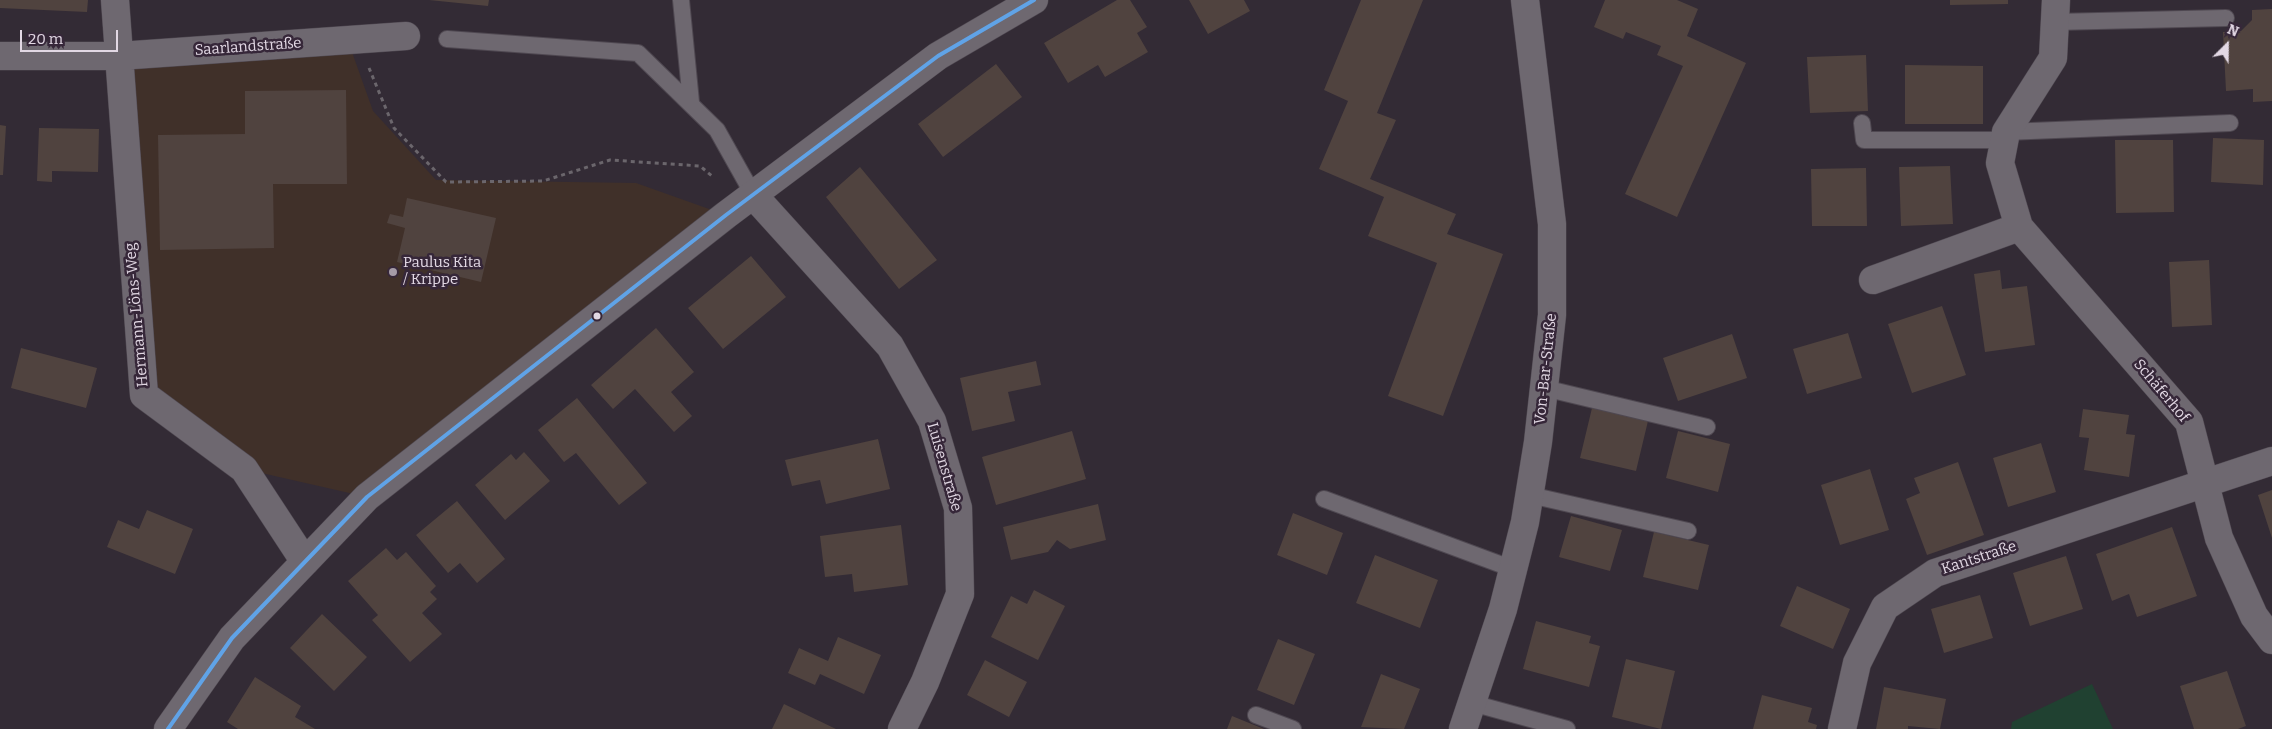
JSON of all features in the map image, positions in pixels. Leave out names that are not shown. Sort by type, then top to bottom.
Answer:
[{"type":"street","name":"Hermann-Löns-Weg","points":[[115,0],[144,395],[244,469],[305,562]]},
{"type":"street","points":[[168,729],[232,638],[367,497],[748,199],[938,56],[1034,0]]},
{"type":"street","name":"Von-Bar-Straße","points":[[1463,729],[1503,609],[1530,495],[1552,315],[1552,224],[1525,0]]},
{"type":"street","name":"Schäferhof","points":[[2056,11],[2054,58],[2006,136],[2000,163],[2019,227],[2189,422],[2204,484],[2220,538],[2254,616],[2272,640]]},
{"type":"street","name":"Saarlandstraße","points":[[0,56],[119,56],[406,36]]},
{"type":"street","name":"Luisenstraße","points":[[748,199],[890,346],[932,421],[958,508],[960,594],[925,682],[902,729]]},
{"type":"street","points":[[1874,280],[2019,227]]},
{"type":"street","name":"Kantstraße","points":[[1842,729],[1857,663],[1885,607],[1935,573],[2272,461]]},
{"type":"lane","points":[[681,0],[691,102]]},
{"type":"lane","points":[[2056,11],[2226,18]]},
{"type":"lane","points":[[447,38],[638,53],[691,102],[717,130],[748,199]]},
{"type":"lane","points":[[1862,123],[1864,140],[2006,136],[2230,123]]},
{"type":"lane","points":[[1544,388],[1707,427]]},
{"type":"lane","points":[[1530,495],[1688,531]]},
{"type":"lane","points":[[1324,499],[1513,569]]},
{"type":"lane","points":[[1472,703],[1567,729]]},
{"type":"lane","points":[[1256,715],[1293,729]]},
{"type":"path","points":[[357,39],[394,128],[446,182],[543,181],[610,160],[700,166],[748,199]]},
{"type":"shaded area","name":"Paulus Kita / Krippe","points":[[347,38],[373,111],[436,180],[636,183],[726,215],[367,497],[244,469],[144,395],[119,56]]},
{"type":"green space","points":[[2092,684],[2113,729],[2011,729],[2012,722]]},
{"type":"building","points":[[0,0],[88,0],[87,12],[0,8]]},
{"type":"building","points":[[429,0],[489,0],[488,6]]},
{"type":"building","points":[[1117,0],[1130,0],[1147,27],[1137,33],[1148,52],[1105,77],[1098,65],[1068,83],[1044,43]]},
{"type":"building","points":[[1189,0],[1244,0],[1250,11],[1208,34]]},
{"type":"building","points":[[1361,0],[1423,0],[1377,113],[1396,120],[1370,179],[1456,214],[1447,234],[1503,254],[1443,416],[1388,396],[1437,263],[1368,236],[1384,197],[1319,169],[1348,101],[1324,90]]},
{"type":"building","points":[[1605,0],[1677,0],[1698,9],[1687,36],[1746,63],[1677,217],[1625,194],[1683,66],[1657,55],[1661,46],[1626,32],[1623,39],[1594,27]]},
{"type":"building","points":[[1950,0],[2008,0],[2008,4],[1950,5]]},
{"type":"building","points":[[2272,9],[2272,101],[2253,102],[2253,89],[2226,91],[2223,32],[2241,31],[2252,20],[2252,10]]},
{"type":"building","points":[[1866,55],[1868,111],[1810,113],[1807,57]]},
{"type":"building","points":[[996,64],[1022,97],[943,157],[918,124]]},
{"type":"building","points":[[1905,65],[1983,66],[1983,124],[1905,124]]},
{"type":"building","points":[[346,90],[347,184],[273,184],[274,248],[160,250],[158,135],[245,134],[245,91]]},
{"type":"building","points":[[0,125],[6,126],[3,175],[0,175]]},
{"type":"building","points":[[39,128],[99,129],[98,172],[52,171],[52,182],[37,181]]},
{"type":"building","points":[[2213,138],[2264,140],[2263,185],[2211,182]]},
{"type":"building","points":[[2115,140],[2173,140],[2174,212],[2116,213]]},
{"type":"building","points":[[1950,166],[1953,224],[1901,226],[1899,167]]},
{"type":"building","points":[[860,167],[937,260],[899,289],[826,197]]},
{"type":"building","points":[[1866,168],[1867,226],[1812,226],[1811,169]]},
{"type":"building","points":[[407,198],[496,218],[481,282],[397,262],[405,228],[387,223],[390,214],[403,217]]},
{"type":"building","points":[[751,256],[786,297],[723,349],[688,308]]},
{"type":"building","points":[[2209,260],[2212,325],[2172,327],[2169,262]]},
{"type":"building","points":[[2000,270],[2002,289],[2027,286],[2035,345],[1985,352],[1974,274]]},
{"type":"building","points":[[1942,306],[1966,375],[1912,393],[1888,324]]},
{"type":"building","points":[[656,328],[694,372],[671,392],[692,416],[674,432],[635,389],[613,409],[591,385]]},
{"type":"building","points":[[1848,333],[1862,378],[1807,394],[1793,349]]},
{"type":"building","points":[[1732,334],[1747,378],[1678,401],[1663,358]]},
{"type":"building","points":[[21,348],[97,368],[86,408],[11,388]]},
{"type":"building","points":[[1036,361],[1041,385],[1008,392],[1015,421],[972,431],[960,378]]},
{"type":"building","points":[[577,398],[647,483],[619,505],[576,453],[564,462],[538,430]]},
{"type":"building","points":[[1592,408],[1648,421],[1636,471],[1580,458]]},
{"type":"building","points":[[2083,409],[2129,415],[2126,434],[2135,435],[2129,477],[2084,470],[2089,438],[2079,437]]},
{"type":"building","points":[[1072,431],[1086,479],[996,505],[982,457]]},
{"type":"building","points":[[1678,431],[1730,444],[1718,492],[1666,478]]},
{"type":"building","points":[[878,439],[890,489],[826,504],[820,480],[792,486],[785,460]]},
{"type":"building","points":[[2041,443],[2056,492],[2008,507],[1993,458]]},
{"type":"building","points":[[524,452],[550,481],[505,520],[475,485],[511,454],[516,460]]},
{"type":"building","points":[[1958,462],[1984,535],[1927,555],[1906,499],[1920,493],[1914,478]]},
{"type":"building","points":[[1870,469],[1889,530],[1840,545],[1821,485]]},
{"type":"building","points":[[2272,490],[2272,538],[2258,495]]},
{"type":"building","points":[[457,501],[505,559],[477,583],[460,563],[448,573],[416,535]]},
{"type":"building","points":[[1098,504],[1106,540],[1070,549],[1057,540],[1048,552],[1011,560],[1003,527]]},
{"type":"building","points":[[147,510],[193,529],[175,574],[107,547],[118,520],[139,529]]},
{"type":"building","points":[[1293,513],[1343,533],[1327,575],[1277,555]]},
{"type":"building","points":[[1571,516],[1622,530],[1610,571],[1559,557]]},
{"type":"building","points":[[901,525],[908,585],[854,592],[852,574],[825,577],[820,536]]},
{"type":"building","points":[[2172,527],[2197,596],[2137,617],[2129,594],[2112,601],[2096,554]]},
{"type":"building","points":[[1654,532],[1709,545],[1698,590],[1643,577]]},
{"type":"building","points":[[386,548],[397,560],[406,552],[436,586],[430,592],[437,599],[422,613],[442,634],[410,662],[372,620],[378,615],[348,581]]},
{"type":"building","points":[[1375,555],[1438,580],[1420,628],[1356,603]]},
{"type":"building","points":[[2066,556],[2083,609],[2030,626],[2013,573]]},
{"type":"building","points":[[1797,586],[1850,609],[1833,649],[1780,626]]},
{"type":"building","points":[[1034,590],[1065,606],[1038,660],[991,637],[1011,596],[1027,604]]},
{"type":"building","points":[[1980,595],[1993,638],[1944,653],[1931,609]]},
{"type":"building","points":[[322,614],[367,657],[334,691],[290,648]]},
{"type":"building","points":[[1536,621],[1591,636],[1589,643],[1600,646],[1589,687],[1523,669]]},
{"type":"building","points":[[838,637],[881,655],[864,694],[820,674],[815,685],[788,673],[799,648],[828,661]]},
{"type":"building","points":[[1278,639],[1315,654],[1294,705],[1257,690]]},
{"type":"building","points":[[1626,659],[1675,671],[1661,729],[1612,717]]},
{"type":"building","points":[[985,660],[1027,682],[1009,717],[967,695]]},
{"type":"building","points":[[2227,671],[2246,726],[2238,729],[2194,729],[2180,686]]},
{"type":"building","points":[[1381,674],[1420,689],[1404,729],[1361,727]]},
{"type":"building","points":[[255,677],[301,706],[295,717],[315,729],[238,729],[227,722]]},
{"type":"building","points":[[1884,687],[1946,699],[1940,729],[1908,726],[1908,729],[1876,729]]},
{"type":"building","points":[[1762,695],[1812,708],[1808,722],[1817,725],[1816,729],[1753,729]]},
{"type":"building","points":[[784,704],[836,729],[772,729]]},
{"type":"building","points":[[1232,716],[1264,729],[1227,729]]},
{"type":"transit line","points":[[168,729],[232,638],[367,497],[726,215],[938,56],[1034,0]]},
{"type":"place","name":"Paulus Kita / Krippe","points":[[393,272]]}]
